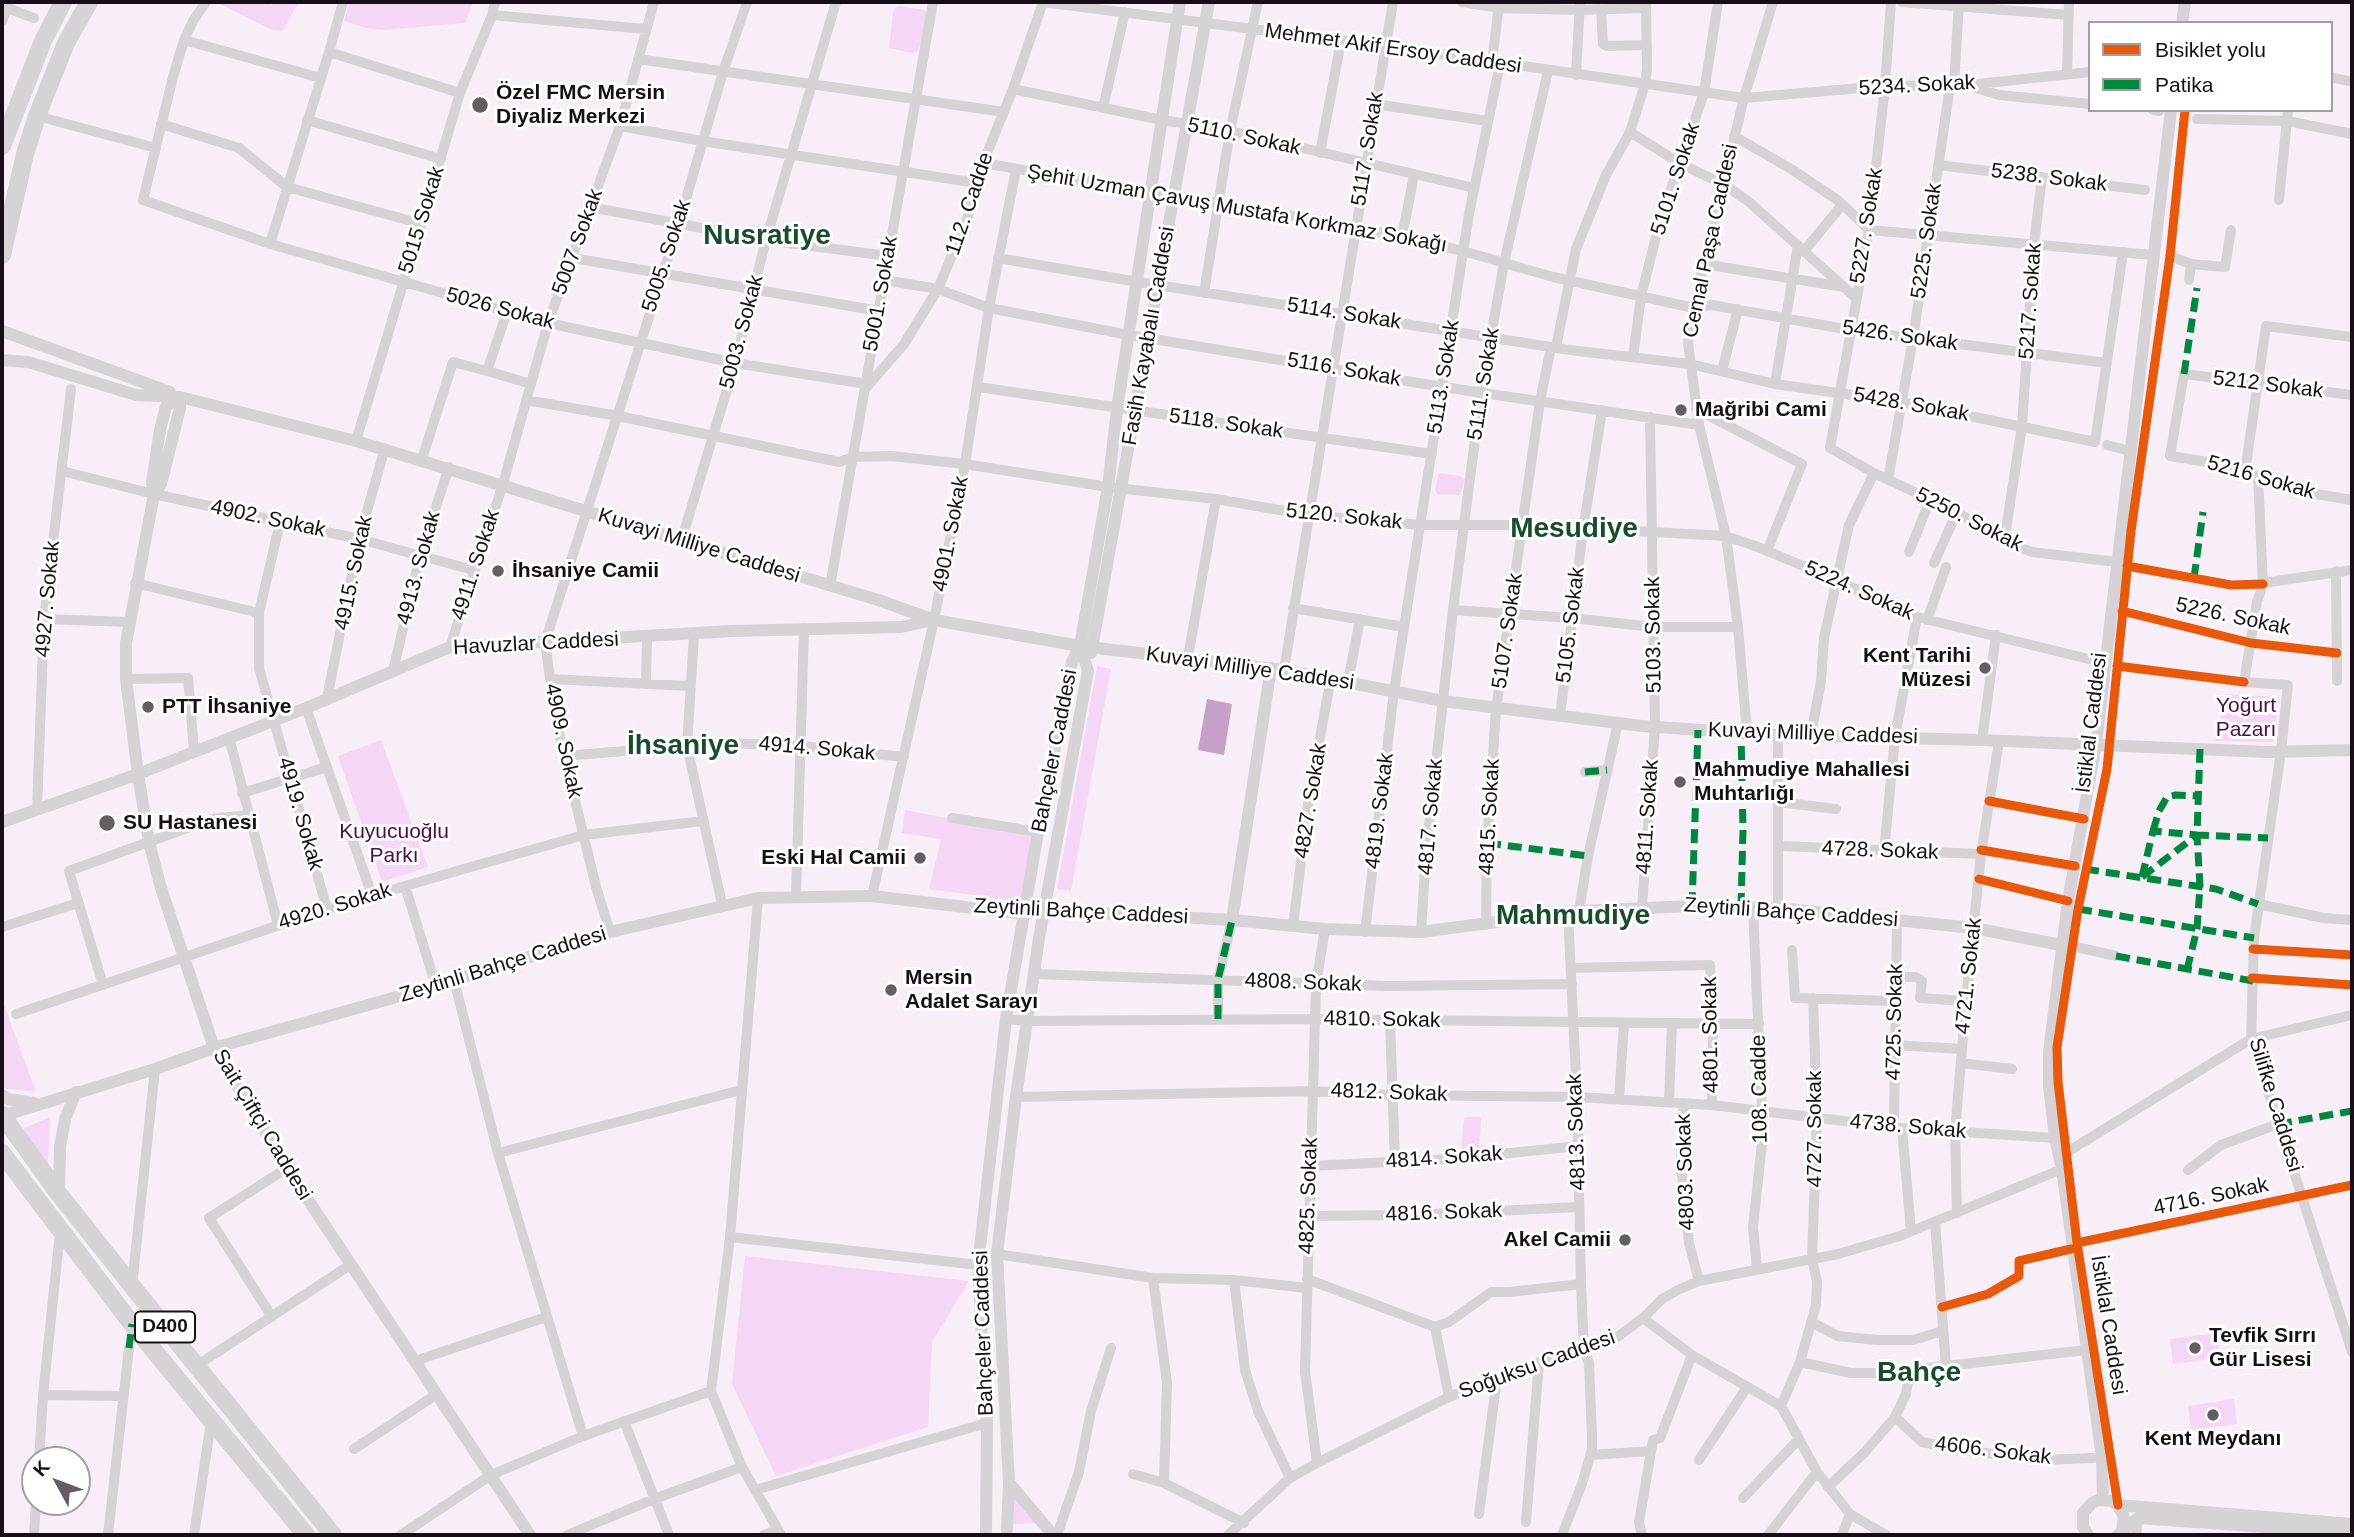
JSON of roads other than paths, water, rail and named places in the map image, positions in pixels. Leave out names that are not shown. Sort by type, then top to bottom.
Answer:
[{"type":"highway","points":[[2,146],[12,114],[63,2]]},
{"type":"highway","points":[[2,255],[25,154],[37,116],[66,43],[89,2]]},
{"type":"highway","name":"D400","points":[[2,1116],[59,1194],[333,1535]]},
{"type":"highway","name":"D400","points":[[2,1153],[8,1173],[60,1231],[211,1421],[306,1535]]},
{"type":"street","points":[[37,116],[156,148],[184,40],[206,2]]},
{"type":"street","points":[[270,244],[343,2]]},
{"type":"street","name":"5015 Sokak","points":[[356,440],[460,93],[495,2]]},
{"type":"street","name":"5007 Sokak","points":[[503,484],[548,323],[620,126],[654,2]]},
{"type":"street","name":"5005. Sokak","points":[[589,511],[723,72],[747,2]]},
{"type":"street","name":"5003. Sokak","points":[[681,541],[735,363],[766,240],[836,2]]},
{"type":"street","name":"5001. Sokak","points":[[830,586],[933,2]]},
{"type":"street","name":"Mehmet Akif Ersoy Caddesi","points":[[1043,2],[1385,46],[1744,98]]},
{"type":"street","name":"112. Cadde","points":[[865,387],[904,345],[938,289],[967,219],[983,163],[1013,89],[1043,2]]},
{"type":"street","name":"Fasih Kayabalı Caddesi","points":[[1115,487],[1117,409],[1180,2]]},
{"type":"street","name":"Fasih Kayabalı Caddesi","points":[[1088,671],[1086,647],[1115,487],[1136,411],[1209,2]]},
{"type":"street","points":[[1203,293],[1230,131],[1258,2]]},
{"type":"street","name":"5117. Sokak","points":[[1278,669],[1293,608],[1393,2]]},
{"type":"street","points":[[1462,2],[1580,6],[1601,10],[1619,5],[1646,5]]},
{"type":"street","name":"5101. Sokak","points":[[1633,357],[1641,296],[1660,221],[1704,93],[1718,2]]},
{"type":"street","name":"Cemal Paşa Caddesi","points":[[1747,733],[1738,627],[1726,536],[1699,425],[1688,344],[1703,264],[1734,136],[1773,2]]},
{"type":"street","name":"5227. Sokak","points":[[1830,448],[1869,230],[1891,2]]},
{"type":"street","points":[[1902,2],[1958,4],[2069,15]]},
{"type":"street","points":[[2067,73],[2069,2]]},
{"type":"street","points":[[2182,21],[2185,2]]},
{"type":"street","name":"5225. Sokak","points":[[1888,480],[1952,85],[1958,4]]},
{"type":"street","name":"5113. Sokak","points":[[1394,691],[1463,251],[1488,121],[1496,64],[1499,5]]},
{"type":"street","name":"5107. Sokak","points":[[1496,709],[1540,401],[1576,249],[1606,175],[1630,132],[1645,84],[1646,5]]},
{"type":"street","points":[[1576,75],[1580,6]]},
{"type":"street","points":[[2,21],[5,7],[34,18]]},
{"type":"street","points":[[1601,10],[1603,44],[1647,46]]},
{"type":"street","points":[[1103,108],[1125,12]]},
{"type":"street","points":[[492,15],[645,29]]},
{"type":"street","points":[[184,40],[321,78]]},
{"type":"street","points":[[1320,153],[1341,41]]},
{"type":"street","points":[[329,52],[460,93]]},
{"type":"street","points":[[638,59],[1004,112]]},
{"type":"street","name":"5111. Sokak","points":[[1443,701],[1452,610],[1481,393],[1504,263],[1548,71]]},
{"type":"street","name":"5234. Sokak","points":[[1744,98],[1885,86],[1968,85],[2088,72]]},
{"type":"street","points":[[2333,77],[2352,82]]},
{"type":"street","points":[[1968,85],[1999,95],[2088,104]]},
{"type":"street","name":"5110. Sokak","points":[[1013,89],[1162,120],[1230,131],[1474,188]]},
{"type":"street","points":[[1375,104],[1488,121]]},
{"type":"street","name":"İstiklal Caddesi","points":[[2103,1500],[2102,1457],[2061,1163],[2055,1138],[2049,1086],[2049,1052],[2096,744],[2171,112]]},
{"type":"street","points":[[2279,200],[2287,116]]},
{"type":"street","points":[[2197,119],[2287,116],[2352,134]]},
{"type":"street","points":[[307,120],[441,159]]},
{"type":"street","points":[[162,124],[239,148],[287,187],[422,224]]},
{"type":"street","points":[[620,126],[978,183]]},
{"type":"street","points":[[1630,132],[1748,201],[1855,297]]},
{"type":"street","points":[[1734,136],[1791,169],[1842,205],[1869,230],[2153,255]]},
{"type":"street","name":"5026 Sokak","points":[[156,148],[143,200],[270,244],[548,323],[639,344],[865,387]]},
{"type":"street","name":"Şehit Uzman Çavuş Mustafa Korkmaz Sokağı","points":[[983,163],[1357,227],[1694,308]]},
{"type":"street","name":"5238. Sokak","points":[[1938,165],[2145,190]]},
{"type":"street","name":"4901. Sokak","points":[[872,896],[934,620],[965,464],[989,308],[1016,169]]},
{"type":"street","points":[[1402,237],[1415,175]]},
{"type":"street","name":"5217. Sokak","points":[[2004,542],[2022,426],[2034,244],[2042,177]]},
{"type":"street","points":[[1775,384],[1791,278],[1801,248],[1842,205]]},
{"type":"street","points":[[590,207],[766,240],[888,256]]},
{"type":"street","points":[[2170,256],[2191,264],[2225,267],[2231,230]]},
{"type":"street","points":[[2107,363],[2123,252]]},
{"type":"street","points":[[573,258],[878,311]]},
{"type":"street","name":"5114. Sokak","points":[[998,258],[1553,347],[1690,364]]},
{"type":"street","points":[[1703,264],[1845,288]]},
{"type":"street","points":[[2189,280],[2191,264]]},
{"type":"street","name":"5116. Sokak","points":[[884,280],[938,289],[989,308],[1129,335],[1443,387],[1699,425]]},
{"type":"street","name":"5426. Sokak","points":[[1694,308],[1712,305],[1850,330],[2107,363]]},
{"type":"street","points":[[1723,372],[1738,309]]},
{"type":"street","points":[[488,371],[507,312]]},
{"type":"street","points":[[2245,472],[2266,326],[2352,337]]},
{"type":"street","name":"Kuvayi Milliye Caddesi","points":[[2,331],[180,397],[385,448],[934,620],[1086,647],[1278,669],[1496,709],[1655,727],[1778,735],[2281,751],[2352,750]]},
{"type":"street","name":"Kuvayi Milliye Caddesi","points":[[2,359],[28,362],[136,395],[180,397]]},
{"type":"street","points":[[422,459],[453,362],[531,384]]},
{"type":"street","name":"5428. Sokak","points":[[1690,364],[1775,384],[1902,402],[2095,442],[2107,363]]},
{"type":"street","name":"5212 Sokak","points":[[2170,456],[2184,374],[2352,395]]},
{"type":"street","name":"5118. Sokak","points":[[978,387],[1432,454]]},
{"type":"street","name":"4927. Sokak","points":[[37,810],[44,619],[71,389]]},
{"type":"street","name":"Sait Çiftçi Caddesi","points":[[180,397],[166,405],[152,482],[154,494],[135,583],[126,643],[127,679],[149,842],[183,957],[214,1048],[287,1168],[530,1535]]},
{"type":"street","name":"5120. Sokak","points":[[526,400],[618,416],[839,462],[853,457],[891,456],[965,464],[1216,499],[1308,515],[1421,525],[1523,525],[1726,536]]},
{"type":"street","points":[[1696,409],[1802,464],[1767,551]]},
{"type":"street","name":"5105. Sokak","points":[[1560,716],[1583,530],[1602,410]]},
{"type":"street","name":"5103. Sokak","points":[[1650,416],[1655,727]]},
{"type":"street","points":[[2107,445],[2130,451]]},
{"type":"street","name":"4915. Sokak","points":[[327,698],[359,539],[385,448]]},
{"type":"street","name":"5250. Sokak","points":[[1830,448],[1874,473],[1957,512],[2004,542],[2032,552],[2117,562]]},
{"type":"street","name":"5216 Sokak","points":[[2170,456],[2220,464],[2310,493],[2352,500]]},
{"type":"street","name":"4913. Sokak","points":[[393,671],[420,556],[449,467]]},
{"type":"street","name":"4902. Sokak","points":[[62,471],[359,539],[473,570]]},
{"type":"street","points":[[1811,735],[1821,681],[1824,638],[1849,525],[1874,473]]},
{"type":"street","points":[[2258,476],[2263,583],[2352,570]]},
{"type":"street","name":"4911. Sokak","points":[[450,647],[503,484]]},
{"type":"street","points":[[1188,657],[1216,499]]},
{"type":"street","points":[[1909,552],[1930,500]]},
{"type":"street","name":"4909. Sokak","points":[[589,511],[545,642],[564,757],[610,932]]},
{"type":"street","points":[[1934,563],[1957,512]]},
{"type":"street","name":"4919. Sokak","points":[[280,522],[259,613],[259,668],[327,909]]},
{"type":"street","name":"5224. Sokak","points":[[1726,536],[1836,580],[1922,619],[2105,663]]},
{"type":"street","points":[[1884,852],[1895,737],[1922,619],[1946,567]]},
{"type":"street","points":[[2336,571],[2337,681]]},
{"type":"street","points":[[135,583],[259,613]]},
{"type":"street","name":"Silifke Caddesi","points":[[2263,583],[2257,602],[2244,682],[2288,684],[2253,949],[2251,1039],[2352,1352]]},
{"type":"street","points":[[1293,608],[1404,627]]},
{"type":"street","points":[[1452,610],[1572,618],[1653,627],[1738,627]]},
{"type":"street","points":[[44,619],[129,622]]},
{"type":"street","name":"Havuzlar Caddesi","points":[[2,822],[138,774],[306,708],[450,647],[804,628],[901,628],[934,620]]},
{"type":"street","points":[[1348,682],[1360,620]]},
{"type":"street","points":[[796,897],[804,628]]},
{"type":"street","points":[[694,635],[687,746],[722,904]]},
{"type":"street","points":[[1982,740],[1996,635]]},
{"type":"street","points":[[646,684],[647,637]]},
{"type":"street","name":"Bahçeler Caddesi","points":[[984,1533],[987,1423],[978,1265],[1006,1018],[1038,832],[1072,662],[1086,647]]},
{"type":"street","points":[[1218,1019],[1218,980],[1232,920],[1278,669]]},
{"type":"street","name":"Bahçeler Caddesi","points":[[1010,1533],[997,1254],[1016,1097],[1044,909],[1088,671]]},
{"type":"street","points":[[127,679],[188,678],[194,751]]},
{"type":"street","name":"4827. Sokak","points":[[1293,926],[1310,797],[1331,678]]},
{"type":"street","points":[[550,679],[690,686]]},
{"type":"street","name":"4819. Sokak","points":[[1365,932],[1394,691]]},
{"type":"street","name":"4817. Sokak","points":[[1421,932],[1426,853],[1443,701]]},
{"type":"street","points":[[306,708],[372,895]]},
{"type":"street","name":"4815. Sokak","points":[[1486,925],[1487,843],[1496,709]]},
{"type":"street","name":"4813. Sokak","points":[[1562,1535],[1591,1455],[1592,1436],[1589,1363],[1584,1351],[1581,1284],[1571,968],[1574,912],[1618,723]]},
{"type":"street","name":"4811. Sokak","points":[[1642,907],[1655,727]]},
{"type":"street","points":[[1778,735],[1778,908]]},
{"type":"street","points":[[229,737],[278,925]]},
{"type":"street","name":"4721. Sokak","points":[[1957,1213],[1955,1132],[1966,1001],[1981,854],[2000,741]]},
{"type":"street","name":"4914. Sokak","points":[[564,757],[687,746],[700,742],[802,746],[904,757]]},
{"type":"street","points":[[242,793],[327,767]]},
{"type":"street","points":[[1585,772],[1607,770]]},
{"type":"street","points":[[1779,802],[1836,809]]},
{"type":"street","points":[[103,985],[69,871],[212,820],[248,814]]},
{"type":"street","points":[[952,818],[1038,832]]},
{"type":"street","name":"4920. Sokak","points":[[16,1014],[327,909],[584,835],[703,821]]},
{"type":"street","name":"4728. Sokak","points":[[1780,846],[1981,854]]},
{"type":"street","points":[[405,886],[436,986]]},
{"type":"street","name":"Zeytinli Bahçe Caddesi","points":[[2,1116],[19,1119],[34,1113],[41,1103],[155,1069],[214,1048],[436,986],[610,932],[722,904],[758,898],[872,896],[1024,914],[1044,909],[1232,920],[1365,932],[1421,932],[1574,912],[1642,907],[1778,908],[1974,928],[2066,945]]},
{"type":"street","points":[[758,898],[730,1237],[711,1391],[742,1467],[779,1532],[764,1535]]},
{"type":"street","points":[[2,927],[78,903]]},
{"type":"street","points":[[2259,904],[2325,918],[2352,920]]},
{"type":"street","name":"108. Cadde","points":[[1754,908],[1762,1110],[1762,1143],[1753,1227],[1757,1269]]},
{"type":"street","name":"4725. Sokak","points":[[1897,919],[1894,1045],[1898,1127],[1912,1231]]},
{"type":"street","name":"4825. Sokak","points":[[1317,1463],[1305,1371],[1316,984],[1325,929]]},
{"type":"street","points":[[2066,945],[2116,956]]},
{"type":"street","points":[[1792,950],[1795,998],[1894,1002]]},
{"type":"street","name":"4801. Sokak","points":[[1571,968],[1710,965],[1713,1024],[1712,1105]]},
{"type":"street","name":"4808. Sokak","points":[[1034,974],[1390,986],[1572,984]]},
{"type":"street","points":[[1896,977],[1916,976],[1922,981],[1920,998],[1966,1001]]},
{"type":"street","points":[[454,980],[498,1153],[583,1436]]},
{"type":"street","name":"4727. Sokak","points":[[1812,1259],[1817,1118],[1813,998]]},
{"type":"street","name":"Soğuksu Caddesi","points":[[1228,1535],[1290,1478],[1449,1397],[1539,1362],[1612,1341],[1643,1318],[1662,1299],[1699,1282],[1812,1259],[1912,1231],[1957,1213],[2061,1163],[2251,1039],[2352,1015]]},
{"type":"street","name":"4810. Sokak","points":[[1006,1018],[1028,1021],[1315,1019],[1759,1024]]},
{"type":"street","points":[[1390,1021],[1395,1163]]},
{"type":"street","points":[[1619,1099],[1624,1023]]},
{"type":"street","points":[[1670,1102],[1672,1023]]},
{"type":"street","points":[[1894,1045],[1962,1049]]},
{"type":"street","points":[[1961,1063],[2012,1069]]},
{"type":"street","points":[[132,1286],[155,1069]]},
{"type":"street","points":[[498,1153],[741,1090]]},
{"type":"street","name":"4812. Sokak","points":[[1016,1097],[1312,1091],[1392,1095],[1577,1097],[1762,1110]]},
{"type":"street","points":[[59,1194],[60,1147],[65,1119],[76,1092]]},
{"type":"street","points":[[2,1096],[41,1103]]},
{"type":"street","name":"4803. Sokak","points":[[1684,1103],[1681,1151],[1683,1192],[1689,1242],[1699,1282]]},
{"type":"street","name":"4738. Sokak","points":[[1762,1110],[1898,1127],[2055,1138]]},
{"type":"street","points":[[2188,1171],[2221,1145],[2278,1124]]},
{"type":"street","name":"4814. Sokak","points":[[1310,1166],[1395,1163],[1578,1146]]},
{"type":"street","points":[[272,1317],[209,1218],[287,1168]]},
{"type":"street","name":"4816. Sokak","points":[[1309,1216],[1412,1215],[1579,1207]]},
{"type":"street","points":[[1935,1222],[1945,1366]]},
{"type":"street","points":[[40,1446],[60,1231]]},
{"type":"street","points":[[730,1237],[978,1265]]},
{"type":"street","points":[[997,1254],[1153,1278],[1307,1283],[1435,1327],[1449,1322],[1491,1292],[1581,1284]]},
{"type":"street","points":[[1781,1406],[1800,1362],[1816,1305],[1812,1259]]},
{"type":"street","points":[[196,1366],[350,1265]]},
{"type":"street","points":[[1153,1278],[1167,1383],[1164,1483]]},
{"type":"street","points":[[1234,1279],[1245,1370],[1258,1411],[1290,1478]]},
{"type":"street","points":[[415,1361],[546,1317]]},
{"type":"street","points":[[1643,1318],[1692,1355],[1781,1406],[1828,1487],[1850,1514],[1886,1535]]},
{"type":"street","points":[[1811,1322],[1838,1336],[1877,1340],[1913,1340],[1943,1331]]},
{"type":"street","points":[[1435,1327],[1449,1397]]},
{"type":"street","points":[[108,1535],[129,1348]]},
{"type":"street","points":[[1009,1483],[1055,1535],[1079,1472],[1091,1411],[1111,1348]]},
{"type":"street","points":[[1800,1362],[1851,1373],[1910,1370],[2086,1350]]},
{"type":"street","points":[[1642,1535],[1639,1522],[1653,1440],[1660,1438],[1692,1355]]},
{"type":"street","points":[[1526,1522],[1539,1362]]},
{"type":"street","points":[[1828,1487],[1865,1452],[1895,1417],[1906,1394],[1910,1370]]},
{"type":"street","points":[[1479,1514],[1497,1378]]},
{"type":"street","points":[[1699,1460],[1748,1387]]},
{"type":"street","points":[[401,1535],[491,1475],[583,1436],[711,1391]]},
{"type":"street","points":[[354,1449],[437,1394]]},
{"type":"street","points":[[43,1395],[123,1396]]},
{"type":"street","name":"4606. Sokak","points":[[1895,1417],[1922,1442],[1948,1448],[2043,1460],[2093,1458]]},
{"type":"street","points":[[194,1535],[211,1421]]},
{"type":"street","points":[[624,1421],[670,1535]]},
{"type":"street","points":[[755,1490],[987,1423]]},
{"type":"street","points":[[1743,1498],[1799,1439]]},
{"type":"street","points":[[1591,1455],[1651,1451]]},
{"type":"street","points":[[567,1535],[742,1467]]},
{"type":"street","points":[[1768,1535],[1817,1472]]},
{"type":"street","points":[[1133,1474],[1164,1483],[1244,1523]]},
{"type":"street","points":[[2084,1533],[2083,1513],[2092,1503],[2103,1500],[2124,1506],[2352,1524]]},
{"type":"street","points":[[2120,1533],[2124,1506]]},
{"type":"street","points":[[1842,1535],[1850,1514]]},
{"type":"street","points":[[34,1535],[35,1516]]},
{"type":"street","points":[[2120,1533],[2138,1518],[2352,1533]]},
{"type":"street","points":[[2136,1535],[2138,1518]]},
{"type":"street","points":[[984,1533],[1000,1528],[1010,1533]]},
{"type":"place","name":"Özel FMC Mersin Diyaliz Merkezi","points":[[480,105]]},
{"type":"place","name":"Mağribi Cami","points":[[1681,410]]},
{"type":"place","name":"İhsaniye Camii","points":[[498,571]]},
{"type":"place","name":"Kent Tarihi Müzesi","points":[[1985,668]]},
{"type":"place","name":"PTT İhsaniye","points":[[148,707]]},
{"type":"place","name":"Mahmudiye Mahallesi Muhtarlığı","points":[[1680,782]]},
{"type":"place","name":"SU Hastanesi","points":[[107,823]]},
{"type":"place","name":"Eski Hal Camii","points":[[920,858]]},
{"type":"place","name":"Mersin Adalet Sarayı","points":[[891,990]]},
{"type":"place","name":"Akel Camii","points":[[1625,1240]]},
{"type":"place","name":"Tevfik Sırrı Gür Lisesi","points":[[2195,1348]]},
{"type":"place","name":"Kent Meydanı","points":[[2213,1415]]},
{"type":"district","name":"Nusratiye","points":[[767,236]]},
{"type":"district","name":"Mesudiye","points":[[1574,529]]},
{"type":"district","name":"İhsaniye","points":[[683,746]]},
{"type":"district","name":"Mahmudiye","points":[[1573,916]]},
{"type":"district","name":"Bahçe","points":[[1919,1373]]},
{"type":"park label","name":"Yoğurt Pazarı","points":[[2246,718]]},
{"type":"park label","name":"Kuyucuoğlu Parkı","points":[[394,844]]}]
